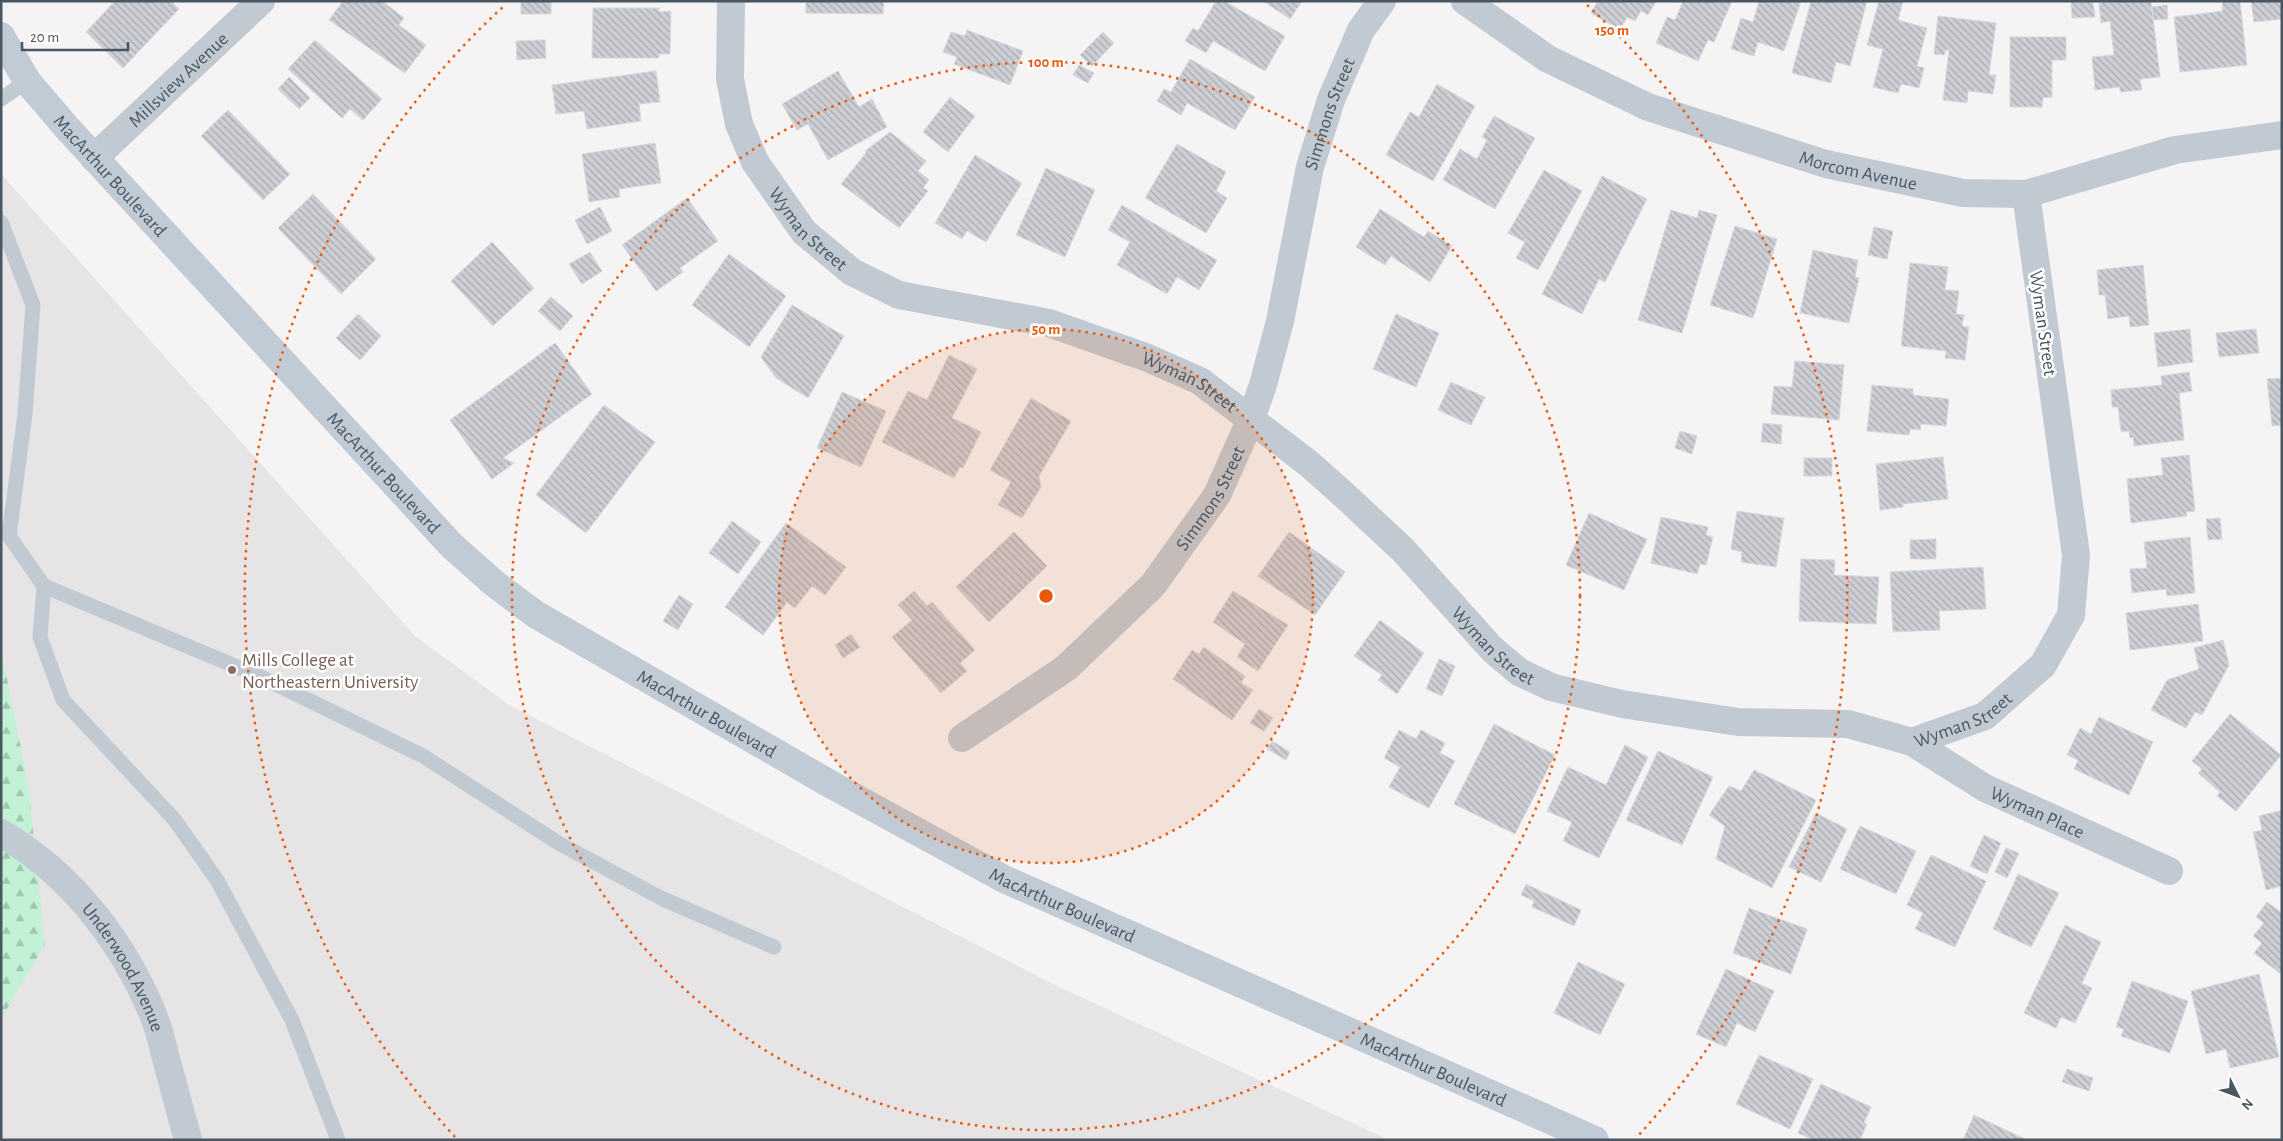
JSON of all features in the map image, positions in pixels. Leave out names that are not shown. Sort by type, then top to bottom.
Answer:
[{"type":"main road","name":"MacArthur Boulevard","points":[[1,36],[27,81],[94,158],[452,546],[495,584],[535,614],[832,784],[1004,879],[1595,1140]]},
{"type":"street","name":"Millsview Avenue","points":[[94,158],[261,1]]},
{"type":"street","name":"Wyman Street","points":[[731,1],[730,79],[739,124],[755,162],[804,232],[852,272],[899,295],[1050,324],[1148,358],[1200,381],[1308,463],[1343,494],[1403,550],[1492,649],[1518,672],[1551,687],[1622,704],[1738,722],[1848,724],[1912,742],[1985,716],[2043,664],[2071,615],[2076,555],[2026,194]]},
{"type":"street","name":"Simmons Street","points":[[962,738],[1066,668],[1153,585],[1217,495],[1251,419],[1263,385],[1280,320],[1310,167],[1331,100],[1361,30],[1382,1]]},
{"type":"street","name":"Morcom Avenue","points":[[1465,1],[1548,59],[1648,107],[1826,164],[1963,194],[2026,194],[2175,150],[2282,136]]},
{"type":"street","name":"Wyman Place","points":[[1912,742],[1985,788],[2169,871]]},
{"type":"street","name":"Underwood Avenue","points":[[1,832],[70,886],[98,917],[135,978],[156,1022],[188,1140]]},
{"type":"lane","points":[[1,99],[27,81]]},
{"type":"lane","points":[[2,228],[33,305],[24,414],[9,536],[44,586],[261,677],[422,756],[560,844],[663,899],[774,947]]},
{"type":"lane","points":[[44,586],[40,637],[63,700],[174,819],[217,880],[292,1020],[338,1140]]},
{"type":"shaded area","name":"Mills College at Northeastern University","points":[[1,174],[415,636],[509,705],[1057,986],[1389,1140],[1,1140]]},
{"type":"green space","points":[[1,650],[28,783],[45,944],[1,1019]]},
{"type":"building","points":[[115,1],[171,1],[179,9],[123,68],[86,32]]},
{"type":"building","points":[[343,1],[382,1],[404,18],[399,25],[426,45],[405,73],[329,20]]},
{"type":"building","points":[[521,1],[551,1],[551,14],[521,14]]},
{"type":"building","points":[[806,1],[884,1],[883,14],[806,13]]},
{"type":"building","points":[[1216,1],[1224,1],[1285,36],[1265,71],[1213,41],[1206,53],[1185,41],[1193,28],[1198,31]]},
{"type":"building","points":[[1263,1],[1302,1],[1290,19]]},
{"type":"building","points":[[1598,1],[1656,1],[1648,15],[1641,11],[1635,21],[1627,17],[1620,30],[1591,13]]},
{"type":"building","points":[[1683,1],[1732,1],[1714,42],[1708,40],[1698,61],[1656,43],[1667,17],[1675,20]]},
{"type":"building","points":[[1759,1],[1801,1],[1784,51],[1758,42],[1754,56],[1731,49],[1741,18],[1753,22]]},
{"type":"building","points":[[1811,1],[1867,1],[1850,66],[1836,62],[1831,83],[1792,73]]},
{"type":"building","points":[[1879,1],[1903,1],[1898,20],[1927,28],[1917,66],[1924,68],[1919,88],[1901,84],[1898,93],[1873,87],[1883,49],[1867,45]]},
{"type":"building","points":[[2071,1],[2093,1],[2095,17],[2072,18]]},
{"type":"building","points":[[2151,1],[2160,77],[2140,79],[2142,90],[2120,92],[2120,87],[2095,90],[2092,57],[2114,55],[2110,21],[2101,23],[2099,2]]},
{"type":"building","points":[[2222,1],[2240,1],[2247,65],[2180,72],[2174,17],[2223,11]]},
{"type":"building","points":[[2251,1],[2282,1],[2282,19],[2254,22]]},
{"type":"building","points":[[2167,5],[2168,19],[2153,20],[2152,7]]},
{"type":"building","points":[[593,8],[659,8],[659,12],[671,11],[670,54],[659,54],[659,58],[592,58]]},
{"type":"building","points":[[1938,16],[1996,23],[1989,75],[1996,75],[1993,94],[1968,91],[1967,103],[1943,100],[1949,50],[1946,50],[1944,55],[1934,54]]},
{"type":"building","points":[[967,30],[1023,51],[1010,85],[954,64],[957,57],[943,52],[951,32],[965,36]]},
{"type":"building","points":[[1103,32],[1114,43],[1092,66],[1080,55]]},
{"type":"building","points":[[2010,37],[2066,37],[2066,60],[2052,60],[2052,97],[2043,98],[2042,107],[2010,107]]},
{"type":"building","points":[[315,40],[382,99],[363,120],[350,109],[342,118],[288,69]]},
{"type":"building","points":[[545,40],[546,58],[517,60],[516,41]]},
{"type":"building","points":[[1190,59],[1255,97],[1235,130],[1187,103],[1181,115],[1157,101],[1164,89],[1171,92]]},
{"type":"building","points":[[1079,65],[1094,73],[1088,83],[1073,75]]},
{"type":"building","points":[[656,71],[660,102],[639,104],[641,121],[587,129],[584,111],[556,114],[552,85]]},
{"type":"building","points":[[838,71],[859,107],[872,99],[887,127],[828,160],[808,124],[797,130],[782,104]]},
{"type":"building","points":[[289,77],[310,98],[299,109],[278,89]]},
{"type":"building","points":[[1437,84],[1475,106],[1433,181],[1386,155],[1410,112],[1419,117]]},
{"type":"building","points":[[950,97],[975,116],[948,152],[923,132]]},
{"type":"building","points":[[228,110],[290,174],[263,200],[201,136]]},
{"type":"building","points":[[1494,116],[1535,138],[1495,209],[1443,180],[1460,149],[1477,159],[1487,140],[1482,137]]},
{"type":"building","points":[[890,132],[926,161],[918,171],[929,180],[923,188],[928,191],[899,228],[841,184],[866,153],[865,151]]},
{"type":"building","points":[[655,143],[661,183],[619,189],[620,197],[589,202],[582,154]]},
{"type":"building","points":[[1177,144],[1226,172],[1216,191],[1227,198],[1206,233],[1145,198]]},
{"type":"building","points":[[975,155],[1022,183],[986,242],[967,231],[962,239],[935,223]]},
{"type":"building","points":[[1046,168],[1095,190],[1065,257],[1016,235]]},
{"type":"building","points":[[1544,170],[1582,191],[1538,270],[1516,258],[1525,242],[1508,233]]},
{"type":"building","points":[[1602,176],[1647,199],[1605,282],[1599,279],[1582,314],[1542,294]]},
{"type":"building","points":[[313,194],[376,259],[341,294],[278,228]]},
{"type":"building","points":[[687,198],[718,241],[680,268],[683,272],[656,291],[622,245]]},
{"type":"building","points":[[1122,205],[1217,260],[1199,290],[1177,277],[1167,294],[1117,265],[1130,242],[1108,230]]},
{"type":"building","points":[[600,207],[612,231],[587,244],[575,220]]},
{"type":"building","points":[[1380,209],[1424,237],[1428,231],[1452,246],[1430,282],[1391,256],[1385,265],[1356,247]]},
{"type":"building","points":[[1671,210],[1697,218],[1699,210],[1717,215],[1682,333],[1638,320]]},
{"type":"building","points":[[1735,226],[1777,239],[1753,318],[1710,305]]},
{"type":"building","points":[[1874,227],[1893,231],[1887,259],[1868,255]]},
{"type":"building","points":[[492,242],[534,288],[493,326],[451,281]]},
{"type":"building","points":[[1813,250],[1858,260],[1855,277],[1859,278],[1849,323],[1800,313]]},
{"type":"building","points":[[590,252],[602,271],[582,284],[569,264]]},
{"type":"building","points":[[729,254],[786,296],[749,347],[692,305]]},
{"type":"building","points":[[1910,263],[1948,267],[1945,290],[1959,291],[1956,314],[1964,315],[1962,326],[1969,327],[1965,360],[1945,358],[1946,351],[1901,346]]},
{"type":"building","points":[[2143,265],[2149,325],[2130,327],[2129,316],[2108,319],[2105,295],[2099,295],[2097,270]]},
{"type":"building","points":[[551,297],[573,316],[560,331],[538,311]]},
{"type":"building","points":[[792,305],[844,336],[808,398],[776,378],[761,357]]},
{"type":"building","points":[[358,314],[381,336],[360,360],[336,338]]},
{"type":"building","points":[[1396,314],[1439,333],[1416,387],[1373,369]]},
{"type":"building","points":[[2190,329],[2193,362],[2158,367],[2154,333]]},
{"type":"building","points":[[2256,329],[2259,353],[2219,357],[2216,333]]},
{"type":"building","points":[[555,343],[592,394],[503,458],[514,463],[492,479],[450,420]]},
{"type":"building","points":[[949,355],[977,369],[952,418],[981,432],[963,468],[960,467],[954,478],[882,442],[908,391],[927,400]]},
{"type":"building","points":[[1795,361],[1844,365],[1839,420],[1771,414],[1774,386],[1792,387]]},
{"type":"building","points":[[2189,372],[2192,391],[2179,393],[2184,440],[2134,446],[2133,437],[2130,438],[2129,431],[2121,432],[2118,407],[2112,407],[2111,390],[2162,385],[2161,376]]},
{"type":"building","points":[[2282,378],[2282,425],[2272,426],[2267,379]]},
{"type":"building","points":[[1451,382],[1485,397],[1471,425],[1438,410]]},
{"type":"building","points":[[1872,385],[1913,389],[1913,395],[1949,399],[1946,426],[1921,424],[1920,430],[1910,429],[1909,435],[1867,431]]},
{"type":"building","points":[[842,392],[886,411],[861,467],[817,448]]},
{"type":"building","points":[[1031,398],[1071,421],[1039,476],[1041,487],[1022,518],[998,505],[1011,482],[990,470]]},
{"type":"building","points":[[604,405],[655,442],[586,533],[536,495]]},
{"type":"building","points":[[1763,423],[1782,425],[1781,444],[1761,442]]},
{"type":"building","points":[[1680,431],[1697,436],[1692,454],[1675,448]]},
{"type":"building","points":[[2189,455],[2195,511],[2186,512],[2187,516],[2131,523],[2127,479],[2163,475],[2161,458]]},
{"type":"building","points":[[1943,457],[1948,499],[1903,504],[1903,507],[1880,510],[1876,464]]},
{"type":"building","points":[[1804,458],[1832,458],[1832,476],[1804,476]]},
{"type":"building","points":[[1737,511],[1784,518],[1776,567],[1741,562],[1742,552],[1731,549]]},
{"type":"building","points":[[1589,513],[1647,539],[1624,590],[1566,565]]},
{"type":"building","points":[[1661,517],[1708,527],[1706,535],[1713,537],[1706,565],[1700,564],[1697,574],[1651,563]]},
{"type":"building","points":[[2220,518],[2222,539],[2208,540],[2206,519]]},
{"type":"building","points":[[732,521],[761,542],[738,574],[709,553]]},
{"type":"building","points":[[786,523],[846,567],[825,595],[812,586],[795,608],[787,602],[763,635],[725,607]]},
{"type":"building","points":[[1014,532],[1047,566],[989,622],[956,587]]},
{"type":"building","points":[[1289,532],[1345,572],[1315,615],[1258,576]]},
{"type":"building","points":[[2190,537],[2195,593],[2167,596],[2166,589],[2132,593],[2130,569],[2147,568],[2144,542]]},
{"type":"building","points":[[1936,539],[1936,559],[1910,559],[1910,540]]},
{"type":"building","points":[[1801,559],[1835,560],[1834,575],[1879,577],[1876,624],[1799,621]]},
{"type":"building","points":[[1983,567],[1986,609],[1939,611],[1940,630],[1893,632],[1890,572]]},
{"type":"building","points":[[914,591],[927,606],[932,602],[975,650],[960,663],[967,671],[941,693],[892,637],[912,620],[898,605]]},
{"type":"building","points":[[1233,591],[1288,625],[1258,671],[1237,657],[1245,644],[1213,622]]},
{"type":"building","points":[[679,595],[693,604],[678,630],[663,621]]},
{"type":"building","points":[[2198,604],[2203,641],[2130,650],[2126,613]]},
{"type":"building","points":[[1380,620],[1424,653],[1397,694],[1378,680],[1382,675],[1354,656]]},
{"type":"building","points":[[851,634],[860,647],[843,658],[835,645]]},
{"type":"building","points":[[2223,640],[2229,665],[2202,715],[2195,712],[2186,728],[2151,710],[2167,680],[2199,669],[2194,648]]},
{"type":"building","points":[[1204,647],[1245,676],[1241,683],[1253,690],[1232,720],[1173,679],[1192,650],[1199,654]]},
{"type":"building","points":[[1439,659],[1455,666],[1442,696],[1426,689]]},
{"type":"building","points":[[1259,709],[1273,718],[1264,731],[1250,723]]},
{"type":"building","points":[[2230,714],[2281,755],[2236,811],[2217,796],[2220,792],[2198,773],[2202,769],[2192,761]]},
{"type":"building","points":[[2099,717],[2153,742],[2129,795],[2074,769],[2078,760],[2067,755],[2080,728],[2091,734]]},
{"type":"building","points":[[1494,724],[1555,755],[1515,834],[1454,804]]},
{"type":"building","points":[[1399,730],[1416,739],[1421,730],[1445,743],[1440,753],[1455,761],[1429,808],[1389,787],[1400,767],[1384,758]]},
{"type":"building","points":[[1272,741],[1290,752],[1286,760],[1267,749]]},
{"type":"building","points":[[1625,745],[1648,757],[1599,858],[1563,841],[1572,822],[1547,811],[1568,767],[1606,785]]},
{"type":"building","points":[[1658,751],[1713,777],[1682,845],[1626,820]]},
{"type":"building","points":[[1754,770],[1816,800],[1772,888],[1716,859],[1725,826],[1709,815],[1729,786],[1741,791]]},
{"type":"building","points":[[2282,810],[2282,886],[2266,890],[2253,832],[2262,830],[2259,816]]},
{"type":"building","points":[[1816,813],[1847,829],[1821,882],[1789,867]]},
{"type":"building","points":[[1860,826],[1916,851],[1896,894],[1840,869]]},
{"type":"building","points":[[1984,835],[2001,843],[1987,874],[1970,866]]},
{"type":"building","points":[[2006,848],[2019,853],[2007,878],[1995,872]]},
{"type":"building","points":[[1931,855],[1986,881],[1955,947],[1915,929],[1923,913],[1907,905]]},
{"type":"building","points":[[2018,874],[2059,893],[2031,947],[1993,929]]},
{"type":"building","points":[[1526,884],[1581,910],[1574,926],[1532,907],[1534,901],[1521,895]]},
{"type":"building","points":[[2267,902],[2282,913],[2282,975],[2254,953],[2262,943],[2253,936],[2264,923],[2256,917]]},
{"type":"building","points":[[1749,908],[1807,929],[1791,974],[1733,953]]},
{"type":"building","points":[[2065,925],[2101,942],[2082,983],[2092,988],[2075,1023],[2061,1017],[2056,1028],[2024,1013]]},
{"type":"building","points":[[1578,962],[1625,984],[1600,1035],[1554,1013]]},
{"type":"building","points":[[1726,969],[1774,991],[1755,1032],[1737,1023],[1726,1047],[1696,1034]]},
{"type":"building","points":[[2259,974],[2279,1057],[2230,1068],[2226,1049],[2206,1054],[2191,991]]},
{"type":"building","points":[[2132,981],[2188,1001],[2170,1053],[2121,1036],[2124,1029],[2116,1027]]},
{"type":"building","points":[[1759,1055],[1813,1079],[1790,1129],[1736,1104]]},
{"type":"building","points":[[2067,1069],[2093,1078],[2089,1091],[2062,1082]]},
{"type":"building","points":[[1821,1084],[1871,1107],[1864,1123],[1867,1124],[1860,1140],[1814,1140],[1798,1133]]},
{"type":"building","points":[[1974,1115],[2027,1140],[1963,1140]]},
{"type":"place","name":"Mills College at Northeastern University","points":[[232,670]]}]
